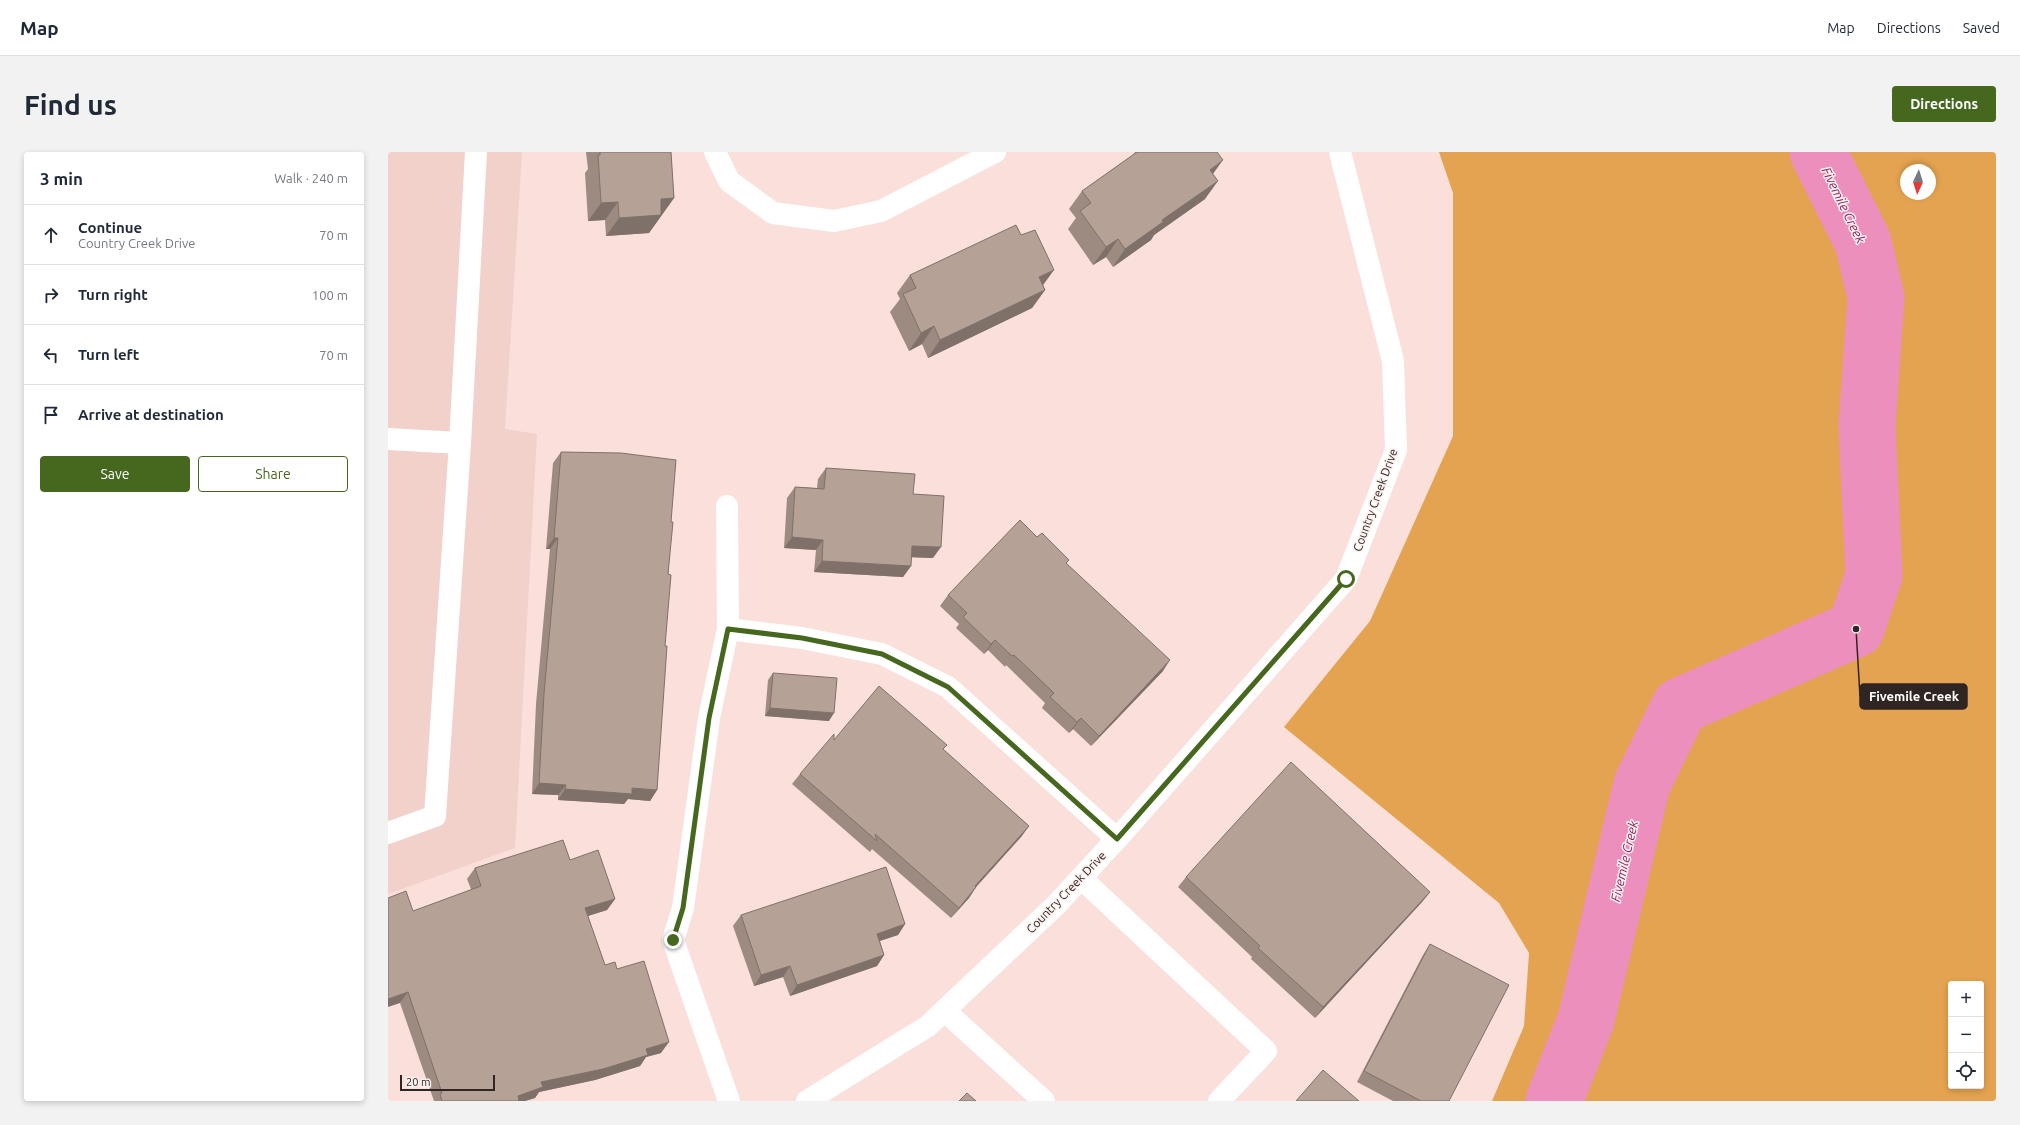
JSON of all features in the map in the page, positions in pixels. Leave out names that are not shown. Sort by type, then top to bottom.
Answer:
[{"type":"street","points":[[388,833],[435,816],[460,443],[476,152]]},
{"type":"street","points":[[715,152],[729,181],[773,213],[834,221],[880,211],[995,152]]},
{"type":"street","name":"Country Creek Drive","points":[[807,1101],[928,1026],[1057,904],[1117,839],[1346,579],[1396,450],[1393,361],[1340,152]]},
{"type":"street","points":[[388,439],[460,443]]},
{"type":"street","points":[[727,506],[728,629],[709,718],[683,908],[673,940],[729,1101]]},
{"type":"street","points":[[728,629],[802,638],[882,654],[948,687],[1117,839]]},
{"type":"street","points":[[1081,878],[1266,1051],[1219,1101]]},
{"type":"street","points":[[944,1011],[1044,1101]]},
{"type":"shaded area","points":[[388,152],[522,152],[505,429],[537,434],[515,848],[388,894]]},
{"type":"shaded area","points":[[1439,152],[1996,152],[1996,1101],[1492,1101],[1524,1026],[1529,953],[1499,903],[1284,727],[1370,621],[1453,436],[1453,193]]},
{"type":"building","points":[[600,152],[671,152],[674,198],[661,199],[661,215],[619,218],[618,202],[601,203],[598,155],[600,155]]},
{"type":"building","points":[[1137,152],[1217,152],[1223,160],[1210,170],[1218,181],[1162,220],[1163,222],[1125,249],[1118,239],[1106,247],[1080,211],[1091,203],[1082,191]]},
{"type":"building","points":[[1016,225],[1021,235],[1035,230],[1054,270],[1039,277],[1045,290],[940,340],[934,326],[921,333],[903,294],[916,288],[910,275]]},
{"type":"building","points":[[561,452],[621,453],[676,460],[671,522],[673,522],[668,574],[671,575],[665,646],[667,646],[657,790],[632,788],[632,794],[565,789],[566,785],[539,783],[544,694],[558,538],[554,538]]},
{"type":"building","points":[[826,468],[915,474],[913,494],[944,496],[941,547],[912,546],[911,566],[822,561],[823,540],[792,537],[795,487],[824,489]]},
{"type":"building","points":[[1020,520],[1037,537],[1042,533],[1069,560],[1066,563],[1170,660],[1099,736],[1081,718],[1077,722],[1050,697],[1054,693],[1014,655],[1012,656],[995,640],[991,644],[963,617],[967,613],[948,595]]},
{"type":"building","points":[[773,673],[837,678],[834,713],[770,708]]},
{"type":"building","points":[[879,686],[947,745],[943,749],[1029,826],[975,886],[976,887],[959,908],[875,834],[877,841],[800,774],[834,734],[834,740]]},
{"type":"building","points":[[1291,762],[1430,892],[1323,1007],[1258,948],[1260,946],[1186,877]]},
{"type":"building","points":[[563,840],[570,860],[598,850],[615,899],[585,908],[605,965],[615,962],[617,969],[644,961],[669,1042],[646,1049],[648,1055],[603,1069],[541,1082],[543,1087],[518,1096],[519,1101],[442,1101],[440,1094],[442,1093],[408,992],[388,999],[388,898],[406,891],[413,911],[481,886],[475,868]]},
{"type":"building","points":[[886,867],[905,924],[877,934],[884,955],[797,985],[790,966],[761,975],[741,915]]},
{"type":"building","points":[[1430,944],[1509,985],[1449,1101],[1421,1101],[1364,1071]]},
{"type":"building","points":[[1323,1070],[1359,1101],[1296,1101]]},
{"type":"building","points":[[967,1093],[976,1101],[959,1101]]},
{"type":"waterway","name":"Fivemile Creek","points":[[1554,1101],[1586,1020],[1642,784],[1680,706],[1856,629],[1874,575],[1867,426],[1876,297],[1863,242],[1818,152]]},
{"type":"place","name":"Fivemile Creek","points":[[1856,629]]},
{"type":"route","points":[[673,940],[683,908],[709,718],[728,629],[802,638],[882,654],[948,687],[1117,839],[1346,579]]}]
